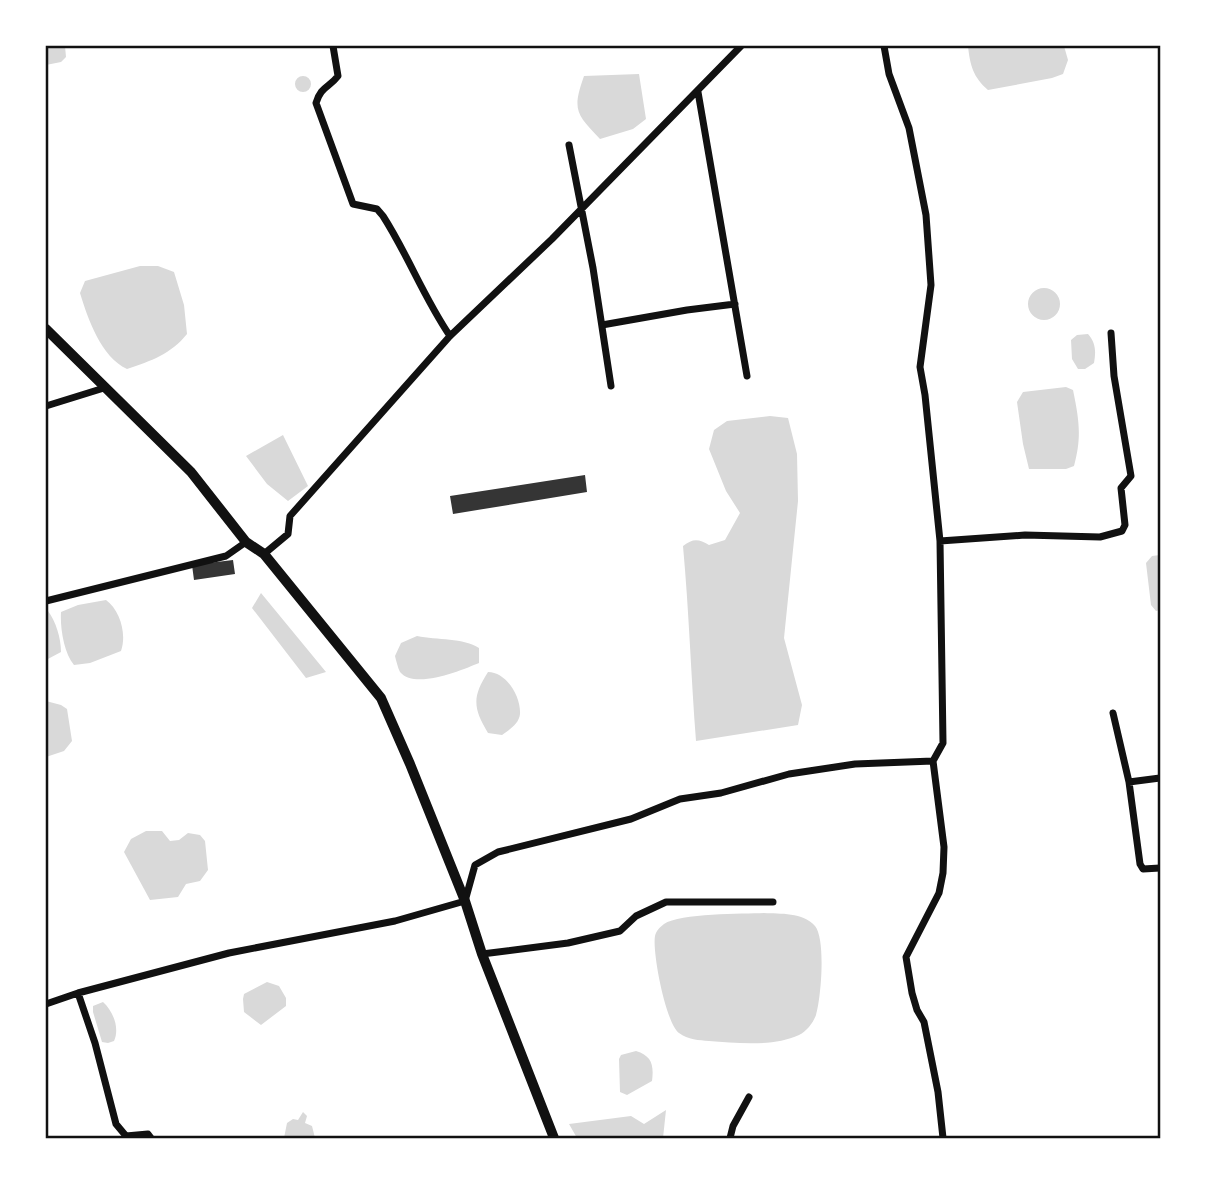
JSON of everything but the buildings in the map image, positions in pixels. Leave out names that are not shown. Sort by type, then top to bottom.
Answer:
[{"type":"highway","points":[[46,329],[191,472],[246,542],[264,554],[381,698],[465,901],[482,954],[554,1139]]},
{"type":"street","points":[[333,46],[338,76],[324,86],[316,103],[353,204],[377,209],[383,216],[414,268],[434,312],[450,336]]},
{"type":"street","points":[[264,554],[288,534],[290,516],[298,506],[450,336],[580,210],[741,46]]},
{"type":"street","points":[[884,46],[889,74],[909,128],[926,215],[931,285],[920,368],[940,541],[943,743],[933,761],[944,847],[939,893],[906,957],[912,993],[924,1022],[938,1092],[943,1139]]},
{"type":"street","points":[[698,92],[747,376]]},
{"type":"street","points":[[569,145],[611,386]]},
{"type":"street","points":[[602,325],[736,304]]},
{"type":"street","points":[[940,541],[1025,535],[1100,537],[1122,531],[1125,525],[1121,488],[1132,476],[1114,376],[1111,333]]},
{"type":"street","points":[[46,406],[104,388]]},
{"type":"street","points":[[46,601],[226,556],[246,542]]},
{"type":"street","points":[[1113,713],[1129,782],[1140,864],[1143,869],[1160,869]]},
{"type":"street","points":[[46,1004],[229,953],[395,921],[465,901],[475,865],[498,852],[631,820],[680,799],[722,793],[789,774],[855,764],[933,761]]},
{"type":"street","points":[[1129,782],[1160,778]]},
{"type":"street","points":[[482,954],[568,943],[620,931],[636,916],[666,902],[773,902]]},
{"type":"street","points":[[78,993],[95,1043],[116,1124],[125,1136],[148,1134],[151,1139]]},
{"type":"street","points":[[730,1139],[733,1126],[749,1097]]},
{"type":"shaded area","points":[[46,46],[65,46],[66,57],[61,62],[46,65]]},
{"type":"shaded area","points":[[968,46],[1064,46],[1068,60],[1063,74],[988,90],[973,70]]},
{"type":"shaded area","points":[[639,74],[646,119],[633,129],[600,139],[581,117],[577,104],[584,76]]},
{"type":"shaded area","points":[[303,76],[309,78],[309,90],[303,92],[297,90],[295,84],[297,78]]},
{"type":"shaded area","points":[[140,266],[158,266],[174,272],[184,305],[187,334],[167,352],[127,369],[103,347],[80,293],[85,281]]},
{"type":"shaded area","points":[[1044,288],[1055,293],[1060,304],[1055,315],[1044,320],[1033,315],[1028,304],[1033,293]]},
{"type":"shaded area","points":[[1088,334],[1095,348],[1094,363],[1085,369],[1078,369],[1072,359],[1071,340],[1077,335]]},
{"type":"shaded area","points":[[1066,387],[1073,390],[1078,419],[1079,437],[1074,466],[1066,469],[1029,469],[1017,402],[1023,392]]},
{"type":"shaded area","points":[[770,416],[788,418],[797,454],[798,501],[784,638],[802,705],[798,725],[696,741],[683,546],[693,541],[709,545],[725,540],[740,513],[726,491],[709,449],[714,430],[727,421]]},
{"type":"shaded area","points":[[283,435],[308,486],[288,501],[267,484],[246,456]]},
{"type":"shaded area","points":[[1160,555],[1160,610],[1156,611],[1151,605],[1146,563],[1152,556]]},
{"type":"shaded area","points":[[261,593],[326,672],[306,678],[252,608]]},
{"type":"shaded area","points":[[106,600],[121,623],[121,651],[90,663],[74,665],[63,640],[61,612],[78,605]]},
{"type":"shaded area","points":[[46,610],[56,625],[61,652],[46,660]]},
{"type":"shaded area","points":[[417,636],[473,645],[479,648],[479,663],[439,677],[407,677],[400,672],[395,656],[401,643]]},
{"type":"shaded area","points":[[488,672],[501,676],[511,686],[520,707],[518,721],[502,735],[488,733],[477,709],[479,689]]},
{"type":"shaded area","points":[[46,701],[67,709],[72,741],[64,751],[46,757]]},
{"type":"shaded area","points":[[146,831],[162,831],[170,841],[179,840],[188,833],[200,835],[205,841],[208,870],[200,881],[186,884],[178,897],[150,900],[124,852],[131,839]]},
{"type":"shaded area","points":[[764,913],[804,918],[815,926],[818,933],[821,983],[818,1007],[811,1024],[799,1035],[766,1043],[701,1040],[679,1033],[669,1016],[661,987],[655,944],[657,931],[672,920],[683,918]]},
{"type":"shaded area","points":[[267,982],[279,986],[286,998],[286,1006],[261,1025],[244,1012],[243,999],[244,994]]},
{"type":"shaded area","points":[[103,1002],[110,1010],[116,1025],[114,1041],[108,1043],[102,1042],[93,1012],[93,1006]]},
{"type":"shaded area","points":[[636,1051],[651,1062],[652,1081],[627,1095],[620,1092],[619,1059],[621,1055]]},
{"type":"shaded area","points":[[666,1110],[663,1138],[577,1138],[569,1124],[631,1116],[644,1124]]},
{"type":"shaded area","points":[[303,1112],[307,1116],[305,1123],[312,1126],[315,1138],[284,1138],[287,1123],[293,1119],[298,1120]]}]
